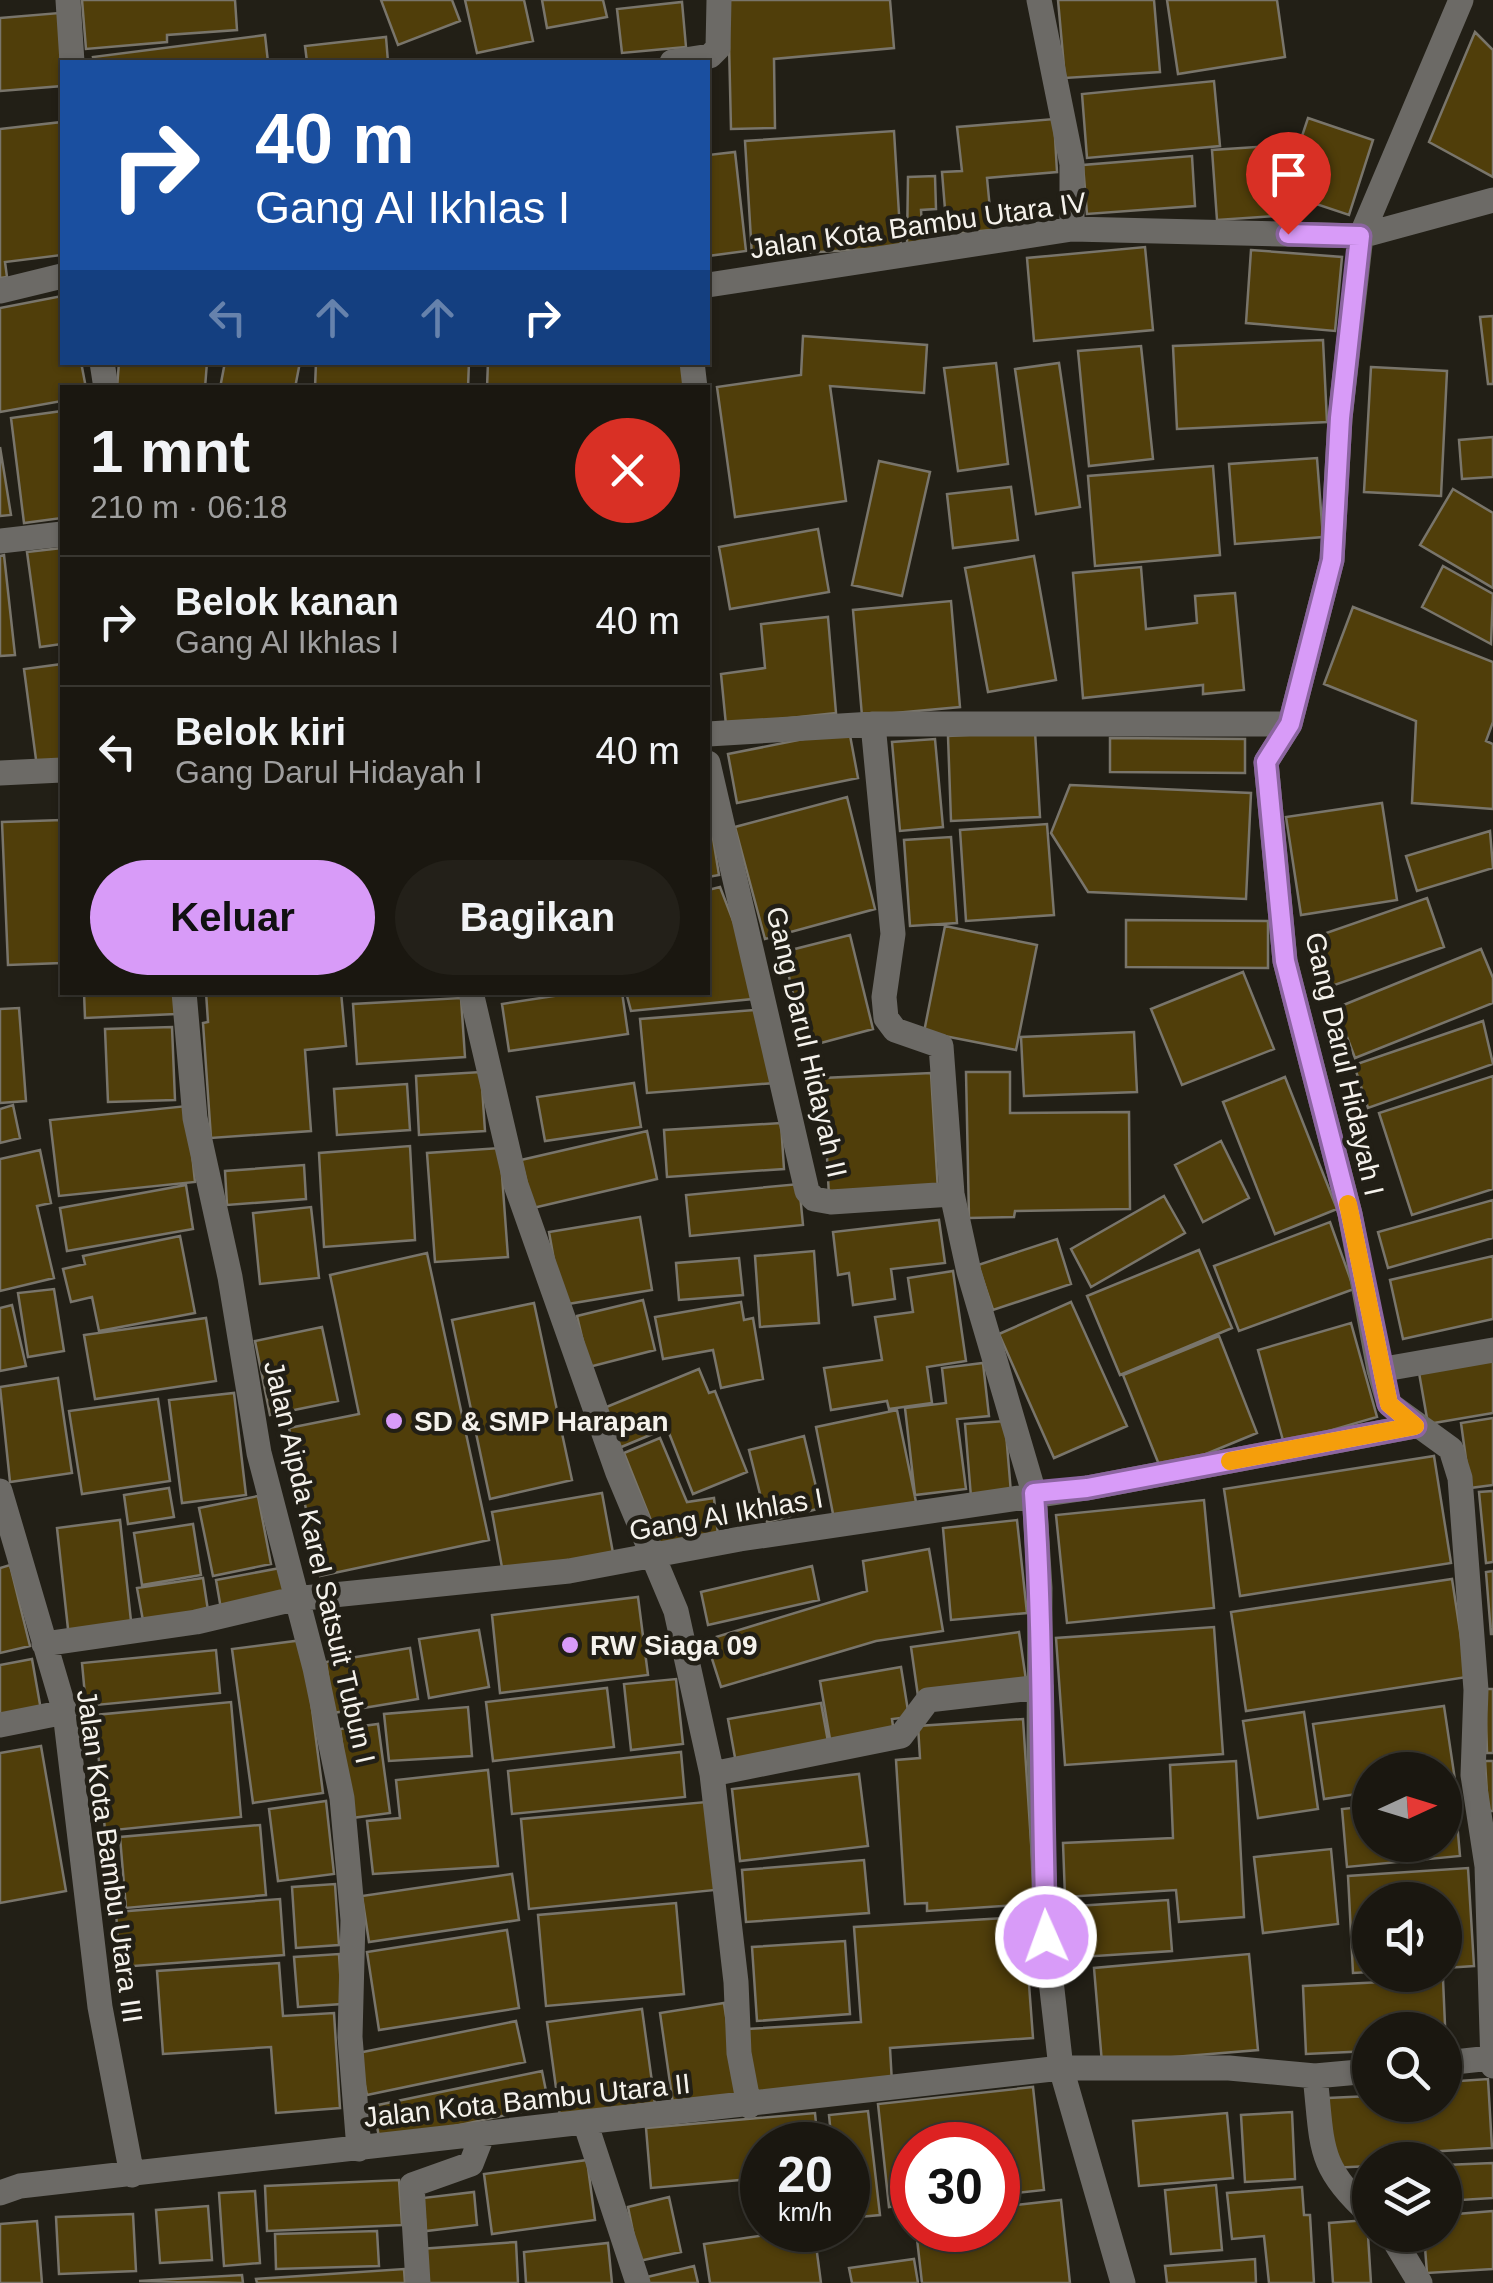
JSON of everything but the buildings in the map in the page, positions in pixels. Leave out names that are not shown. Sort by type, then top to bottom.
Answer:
[{"type":"street","points":[[68,0],[72,60]]},
{"type":"street","points":[[685,60],[710,56],[718,48],[719,0]]},
{"type":"street","points":[[1039,0],[1072,164],[1072,230]]},
{"type":"street","name":"Gang Darul Hidayah I","points":[[1461,0],[1360,236],[1340,418],[1332,560],[1290,724],[1266,762],[1285,961],[1350,1214],[1389,1404],[1451,1449],[1460,1478],[1476,1690],[1473,1774],[1490,1866],[1493,2053]]},
{"type":"street","name":"Jalan Kota Bambu Utara IV","points":[[710,285],[1072,230],[1360,236],[1493,200]]},
{"type":"street","points":[[0,291],[60,276]]},
{"type":"street","points":[[0,542],[60,534]]},
{"type":"street","points":[[710,734],[872,724],[1290,724]]},
{"type":"street","points":[[872,724],[891,884],[893,934],[884,997],[886,1018],[895,1030],[941,1046],[952,1194],[969,1272],[1034,1493],[1046,1937],[1061,2068],[1124,2283]]},
{"type":"street","points":[[0,773],[60,770]]},
{"type":"street","name":"Gang Darul Hidayah II","points":[[710,771],[767,1002],[807,1192],[814,1199],[831,1202],[952,1194]]},
{"type":"street","name":"Jalan Aipda Karel Satsuit Tubun I","points":[[184,995],[194,1118],[230,1278],[259,1453],[290,1564],[294,1599],[315,1668],[342,1798],[353,1920],[350,2037],[359,2149]]},
{"type":"street","points":[[471,995],[516,1186],[618,1473],[676,1611],[712,1774],[736,1982],[739,2053],[749,2106]]},
{"type":"street","points":[[1380,1370],[1493,1350]]},
{"type":"street","name":"Gang Al Ikhlas I","points":[[44,1644],[196,1622],[294,1599],[570,1571],[1034,1493],[1087,1488],[1415,1426]]},
{"type":"street","name":"Jalan Kota Bambu Utara III","points":[[0,1491],[4,1522],[65,1712],[100,2008],[132,2175]]},
{"type":"street","points":[[712,1774],[901,1736],[928,1700],[1042,1687]]},
{"type":"street","points":[[0,1725],[65,1712]]},
{"type":"street","points":[[1462,2059],[1493,2053]]},
{"type":"street","name":"Jalan Kota Bambu Utara II","points":[[0,2192],[1061,2068],[1229,2068],[1315,2076],[1352,2073]]},
{"type":"street","points":[[1315,2076],[1327,2166],[1336,2183],[1352,2198]]},
{"type":"street","points":[[586,2125],[638,2283]]},
{"type":"street","points":[[418,2283],[412,2185],[471,2164],[482,2136]]},
{"type":"street","points":[[1401,2252],[1420,2283]]},
{"type":"slow traffic","points":[[1230,1461],[1415,1426],[1389,1404],[1348,1204]]},
{"type":"place","name":"SD & SMP Harapan","points":[[394,1421]]},
{"type":"place","name":"RW Siaga 09","points":[[570,1645]]},
{"type":"route","points":[[1046,1937],[1039,1751],[1040,1588],[1034,1493],[1087,1488],[1415,1426],[1389,1404],[1350,1214],[1285,961],[1266,762],[1290,724],[1332,560],[1340,418],[1360,236],[1288,234]]}]
